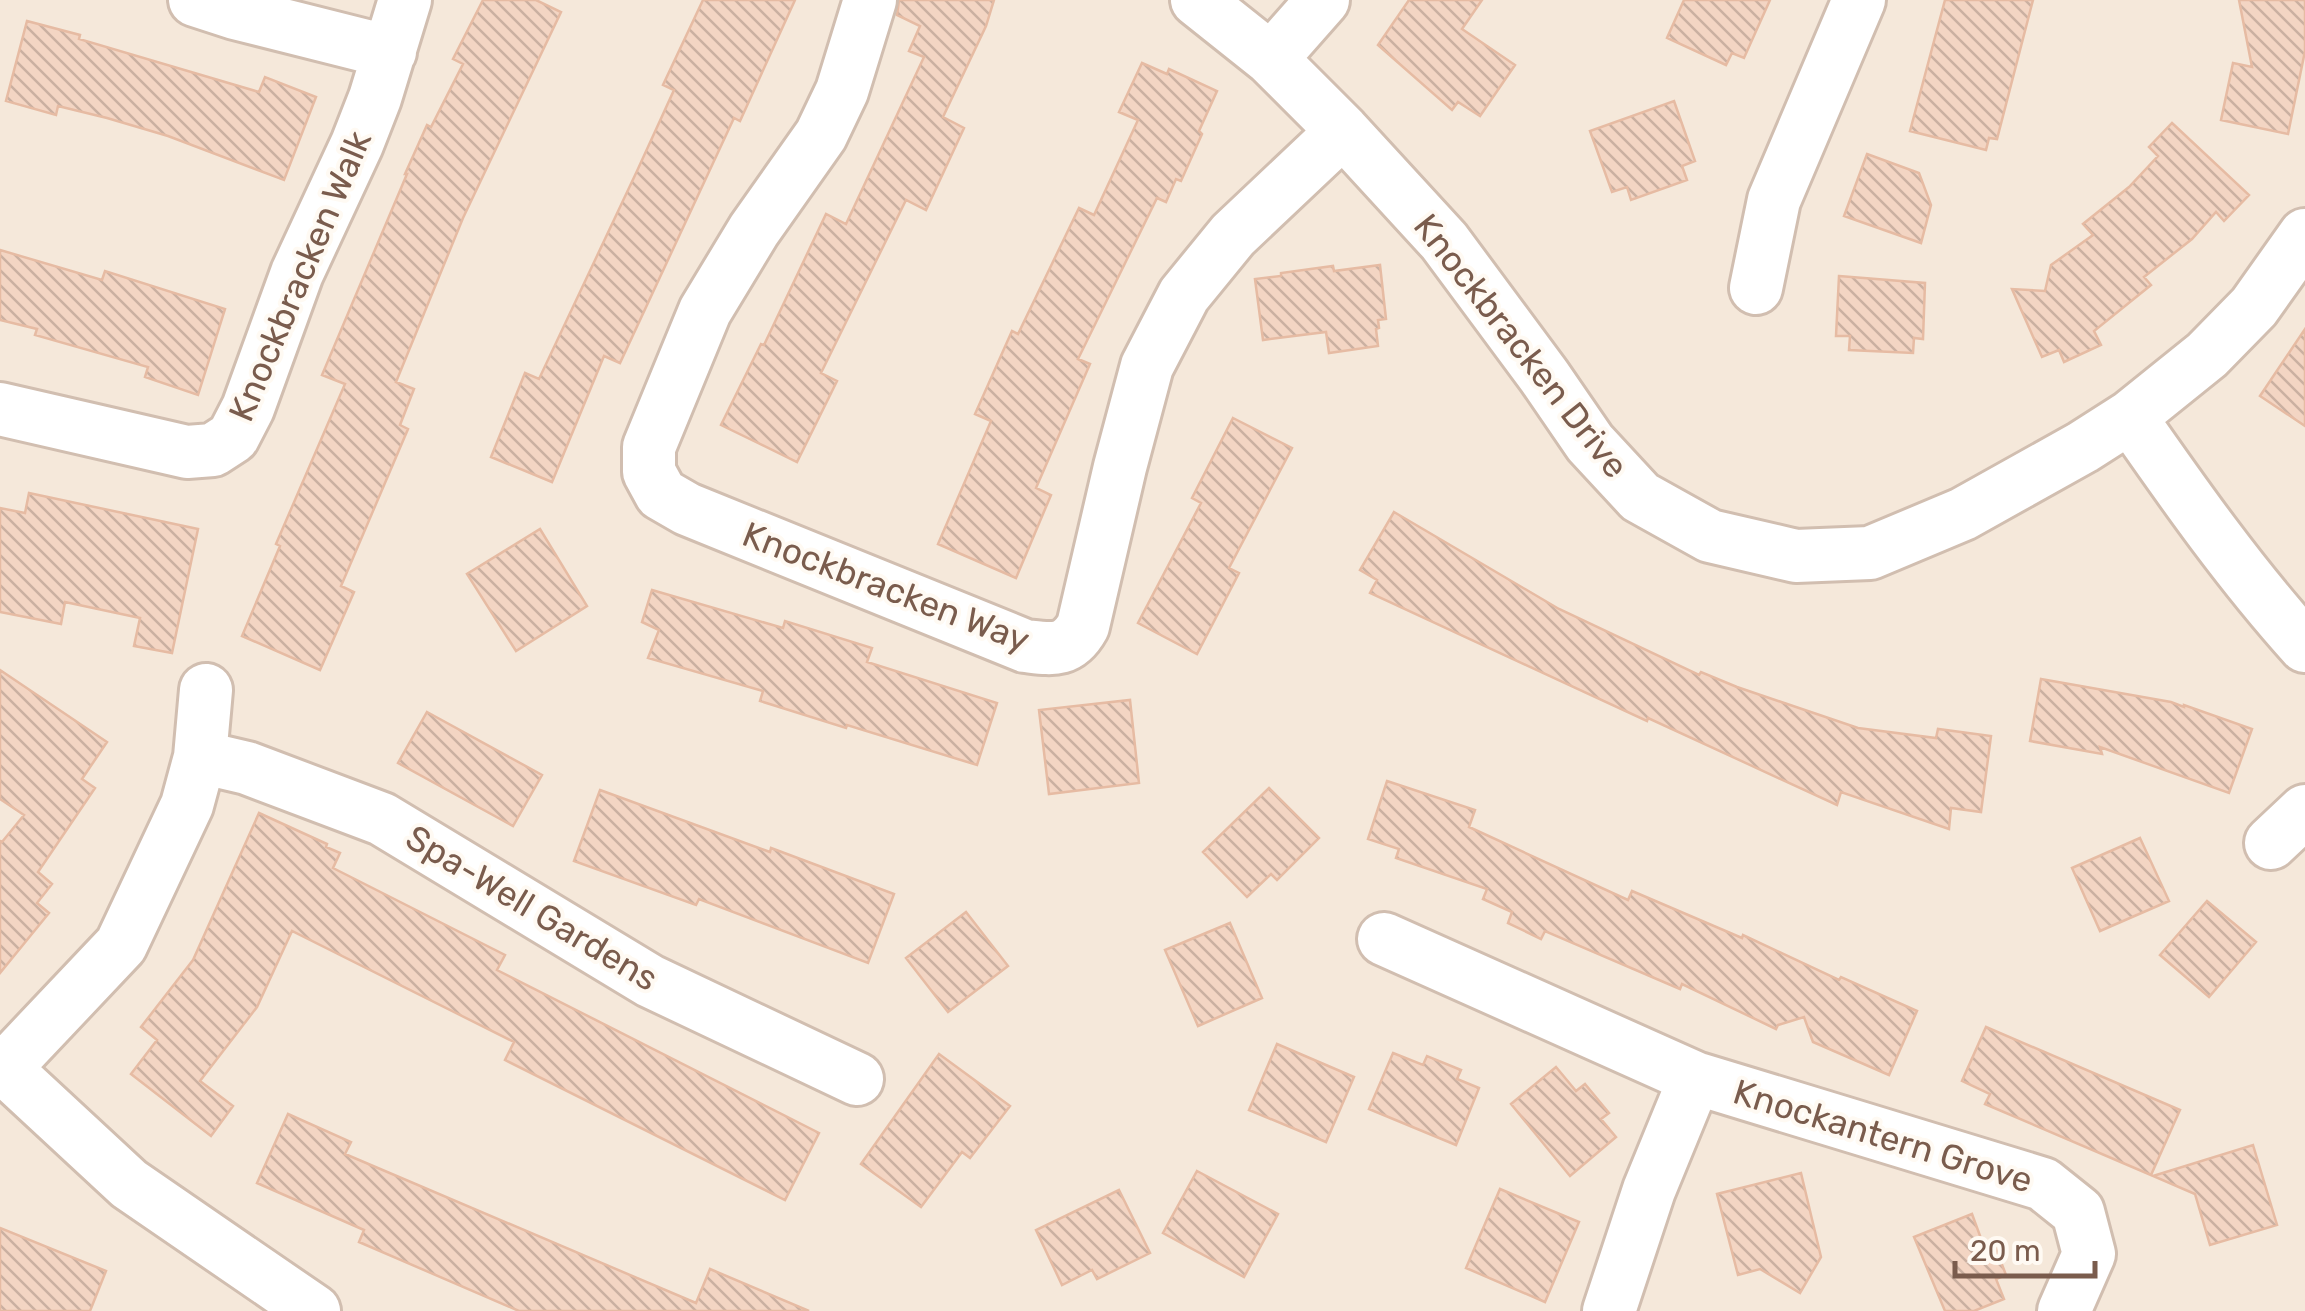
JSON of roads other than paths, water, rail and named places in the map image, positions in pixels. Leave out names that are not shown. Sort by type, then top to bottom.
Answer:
[{"type":"street","points":[[196,0],[235,14],[390,52]]},
{"type":"street","name":"Knockbracken Walk","points":[[0,409],[187,452],[213,450],[233,436],[248,408],[298,273],[357,144],[404,0]]},
{"type":"street","name":"Knockbracken Way","points":[[870,0],[842,91],[821,135],[754,230],[705,311],[649,447],[648,472],[660,494],[687,509],[1025,646],[1057,649],[1075,640],[1083,626],[1148,366],[1184,295],[1232,235],[1343,131]]},
{"type":"street","name":"Knockbracken Drive","points":[[1196,0],[1271,58],[1444,241],[1590,443],[1640,496],[1710,536],[1796,556],[1870,553],[1964,514],[2083,447],[2130,417],[2207,356],[2254,306],[2305,235]]},
{"type":"street","points":[[1271,58],[1323,0]]},
{"type":"street","points":[[1756,288],[1774,200],[1859,0]]},
{"type":"street","points":[[2130,417],[2202,521],[2264,601],[2305,646]]},
{"type":"street","points":[[206,690],[200,756],[186,805],[121,945],[2,1071],[129,1184],[314,1311]]},
{"type":"street","name":"Spa-Well Gardens","points":[[200,756],[247,768],[382,819],[650,981],[857,1079]]},
{"type":"street","name":"Knockantern Grove","points":[[1384,938],[1695,1078],[2042,1184],[2078,1212],[2090,1254],[2064,1311]]},
{"type":"street","name":"Knockantern Grove","points":[[1609,1311],[1650,1190],[1695,1078]]}]
